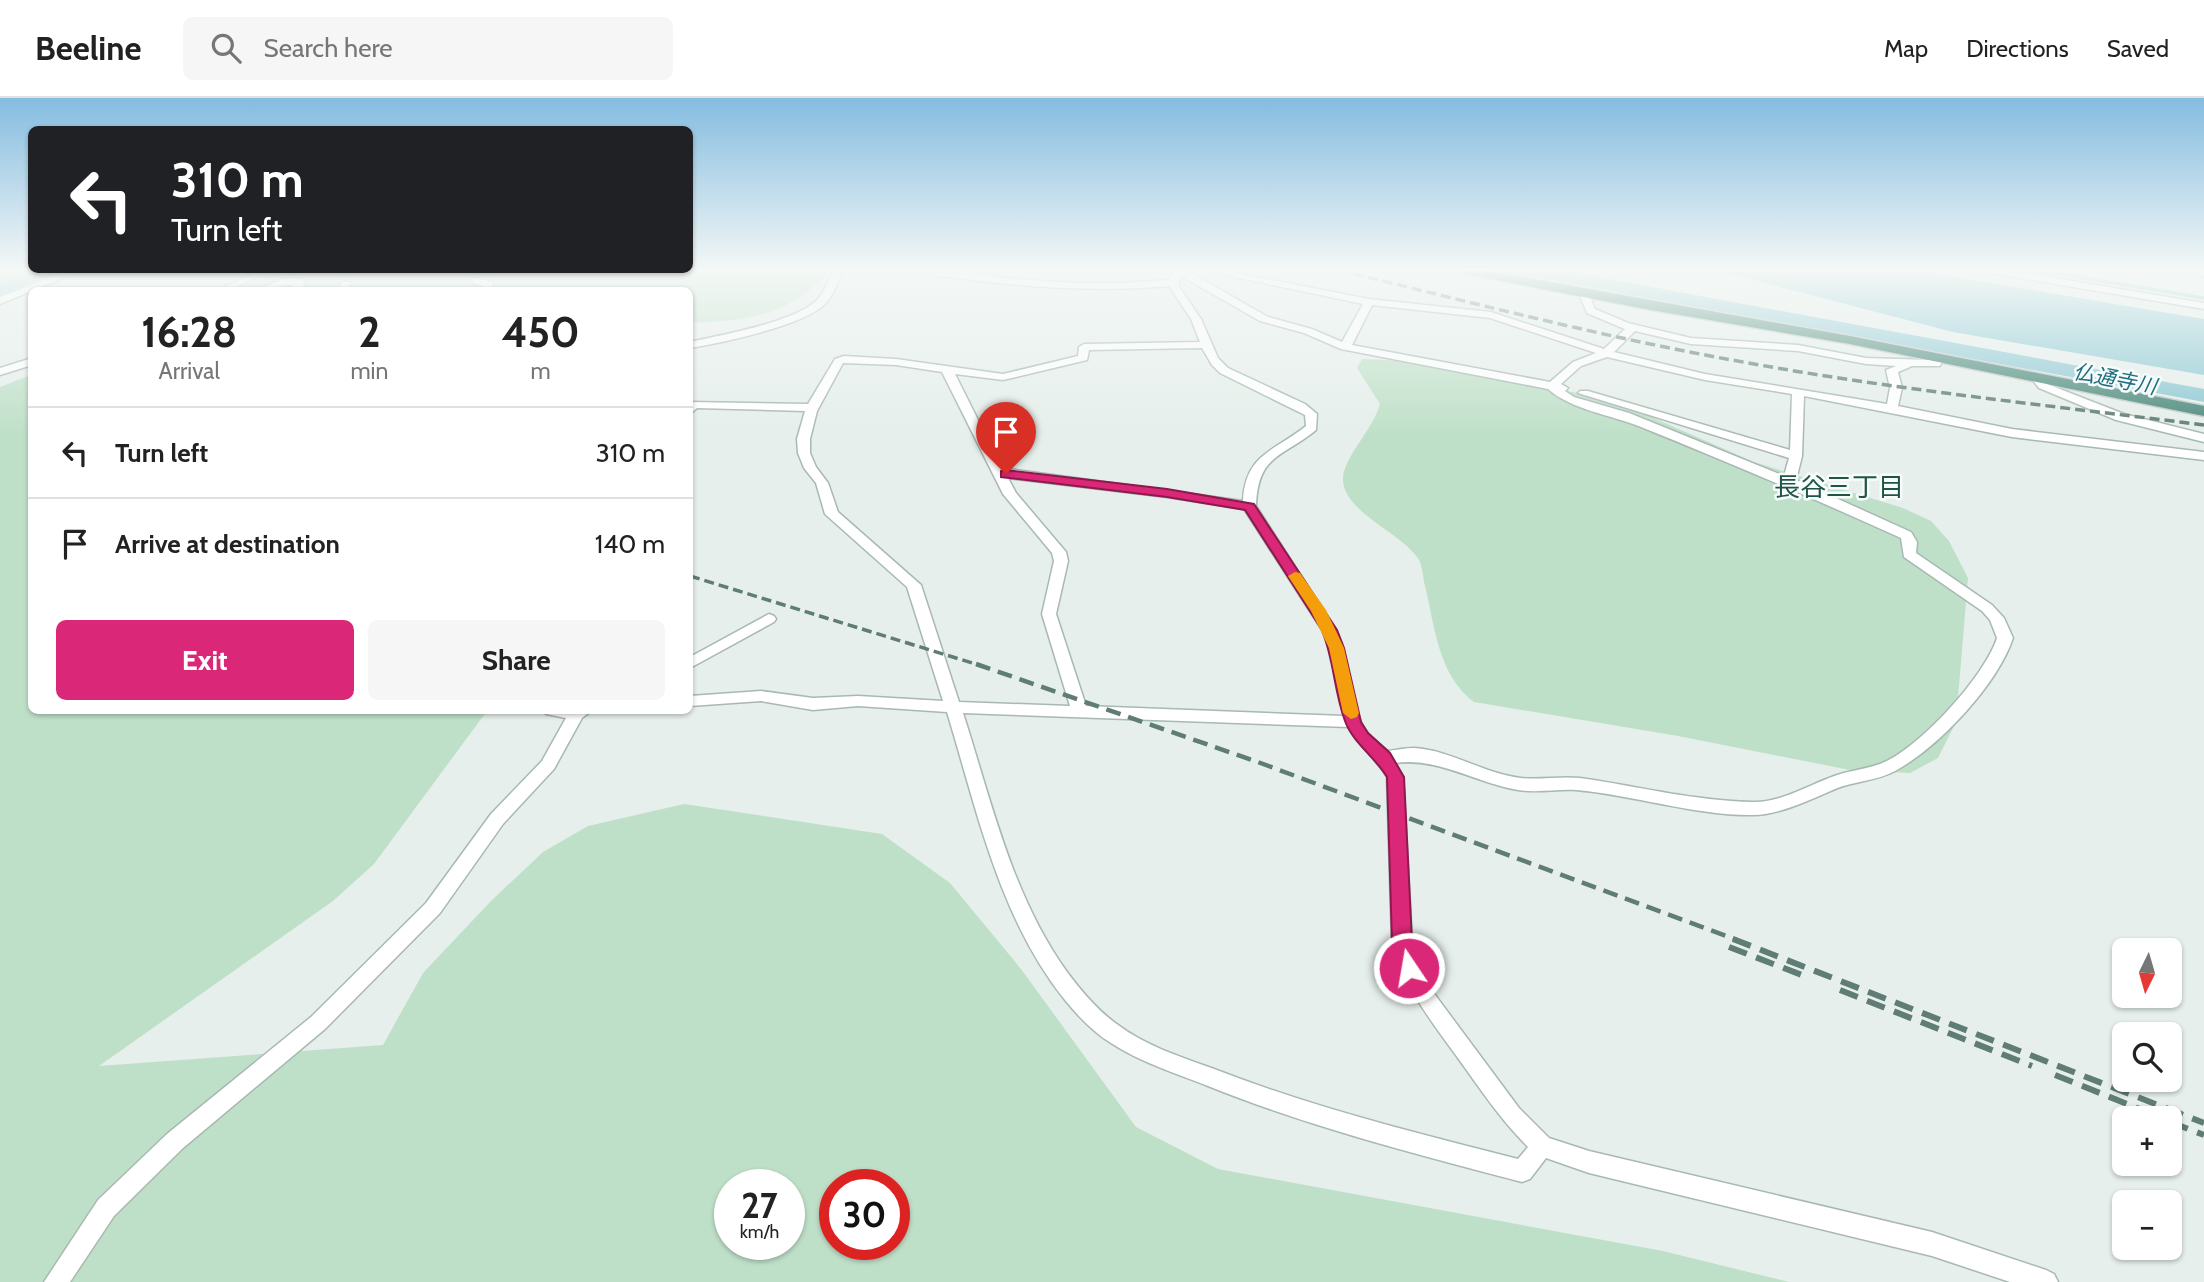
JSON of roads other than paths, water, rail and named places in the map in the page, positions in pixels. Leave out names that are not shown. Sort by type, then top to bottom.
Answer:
[{"type":"highway","points":[[1760,325],[1938,357],[2204,411]]},
{"type":"street","points":[[693,344],[762,325]]},
{"type":"street","points":[[1198,325],[1205,345],[1218,366],[1300,405],[1311,414],[1312,427],[1272,451],[1259,463],[1249,488],[1249,506],[1329,630],[1337,648],[1353,722],[1362,737],[1384,758],[1395,777],[1402,942],[1409,968],[1420,990],[1511,1115],[1542,1146],[1589,1162],[1932,1244],[2046,1282]]},
{"type":"street","points":[[1287,325],[1345,347],[1614,400],[1796,456]]},
{"type":"street","points":[[1345,347],[1357,325]]},
{"type":"street","points":[[1522,325],[1606,353],[1705,377],[2062,440],[2204,456]]},
{"type":"street","points":[[1621,325],[1630,330],[1660,334]]},
{"type":"street","points":[[1630,325],[1691,341],[1798,348],[1866,360],[1936,364],[1938,357]]},
{"type":"street","points":[[1553,386],[1577,365],[1606,353],[1630,330]]},
{"type":"street","points":[[1205,345],[1084,347],[1083,358],[1003,376],[896,362],[844,359],[839,361],[810,408],[805,454],[808,466],[821,481],[832,514],[914,585],[1009,882],[1028,926],[1049,962],[1076,999],[1103,1026],[1146,1052],[1233,1087],[1358,1128],[1522,1171],[1542,1146]]},
{"type":"street","points":[[0,372],[28,362]]},
{"type":"street","points":[[1892,410],[1896,388],[1892,370],[1924,363]]},
{"type":"street","points":[[947,370],[1010,494],[1059,552],[1061,561],[1049,614],[1080,712]]},
{"type":"street","points":[[2038,379],[2043,386],[2120,417],[2204,438]]},
{"type":"street","points":[[1384,758],[1414,754],[1444,761],[1486,777],[1521,784],[1576,784],[1756,809],[1794,799],[1838,781],[1887,768],[1917,749],[1967,699],[2000,653],[2005,638],[2002,626],[1987,608],[1909,554],[1910,541],[1906,535],[1788,482],[1625,416],[1570,399],[1553,386]]},
{"type":"street","points":[[1788,482],[1796,456],[1798,393]]},
{"type":"street","points":[[693,406],[810,408]]},
{"type":"street","points":[[997,470],[1006,474],[1167,493],[1249,506]]},
{"type":"street","points":[[693,661],[769,619]]},
{"type":"street","points":[[693,701],[761,696],[813,704],[858,701],[1353,722]]},
{"type":"street","points":[[56,1282],[106,1208],[175,1141],[318,1023],[433,908],[497,819],[548,765],[579,714]]},
{"type":"water","name":"仏通寺川","points":[[1794,325],[1859,325],[2204,389],[2204,402]]},
{"type":"water","points":[[1927,325],[2204,325],[2204,375]]},
{"type":"railway","points":[[1567,325],[1682,351],[1791,370],[1908,388],[2204,425]]},
{"type":"railway","points":[[693,577],[980,665]]},
{"type":"railway","points":[[976,664],[980,665]]},
{"type":"railway","points":[[980,665],[1255,761],[1737,940]]},
{"type":"railway","points":[[1733,939],[2204,1123]]},
{"type":"railway","points":[[1729,947],[1807,977]]},
{"type":"railway","points":[[1840,990],[2032,1066]]},
{"type":"railway","points":[[2055,1075],[2132,1106]]},
{"type":"railway","points":[[2182,1127],[2204,1135]]},
{"type":"district","name":"長谷三丁目","points":[[1839,487]]}]
